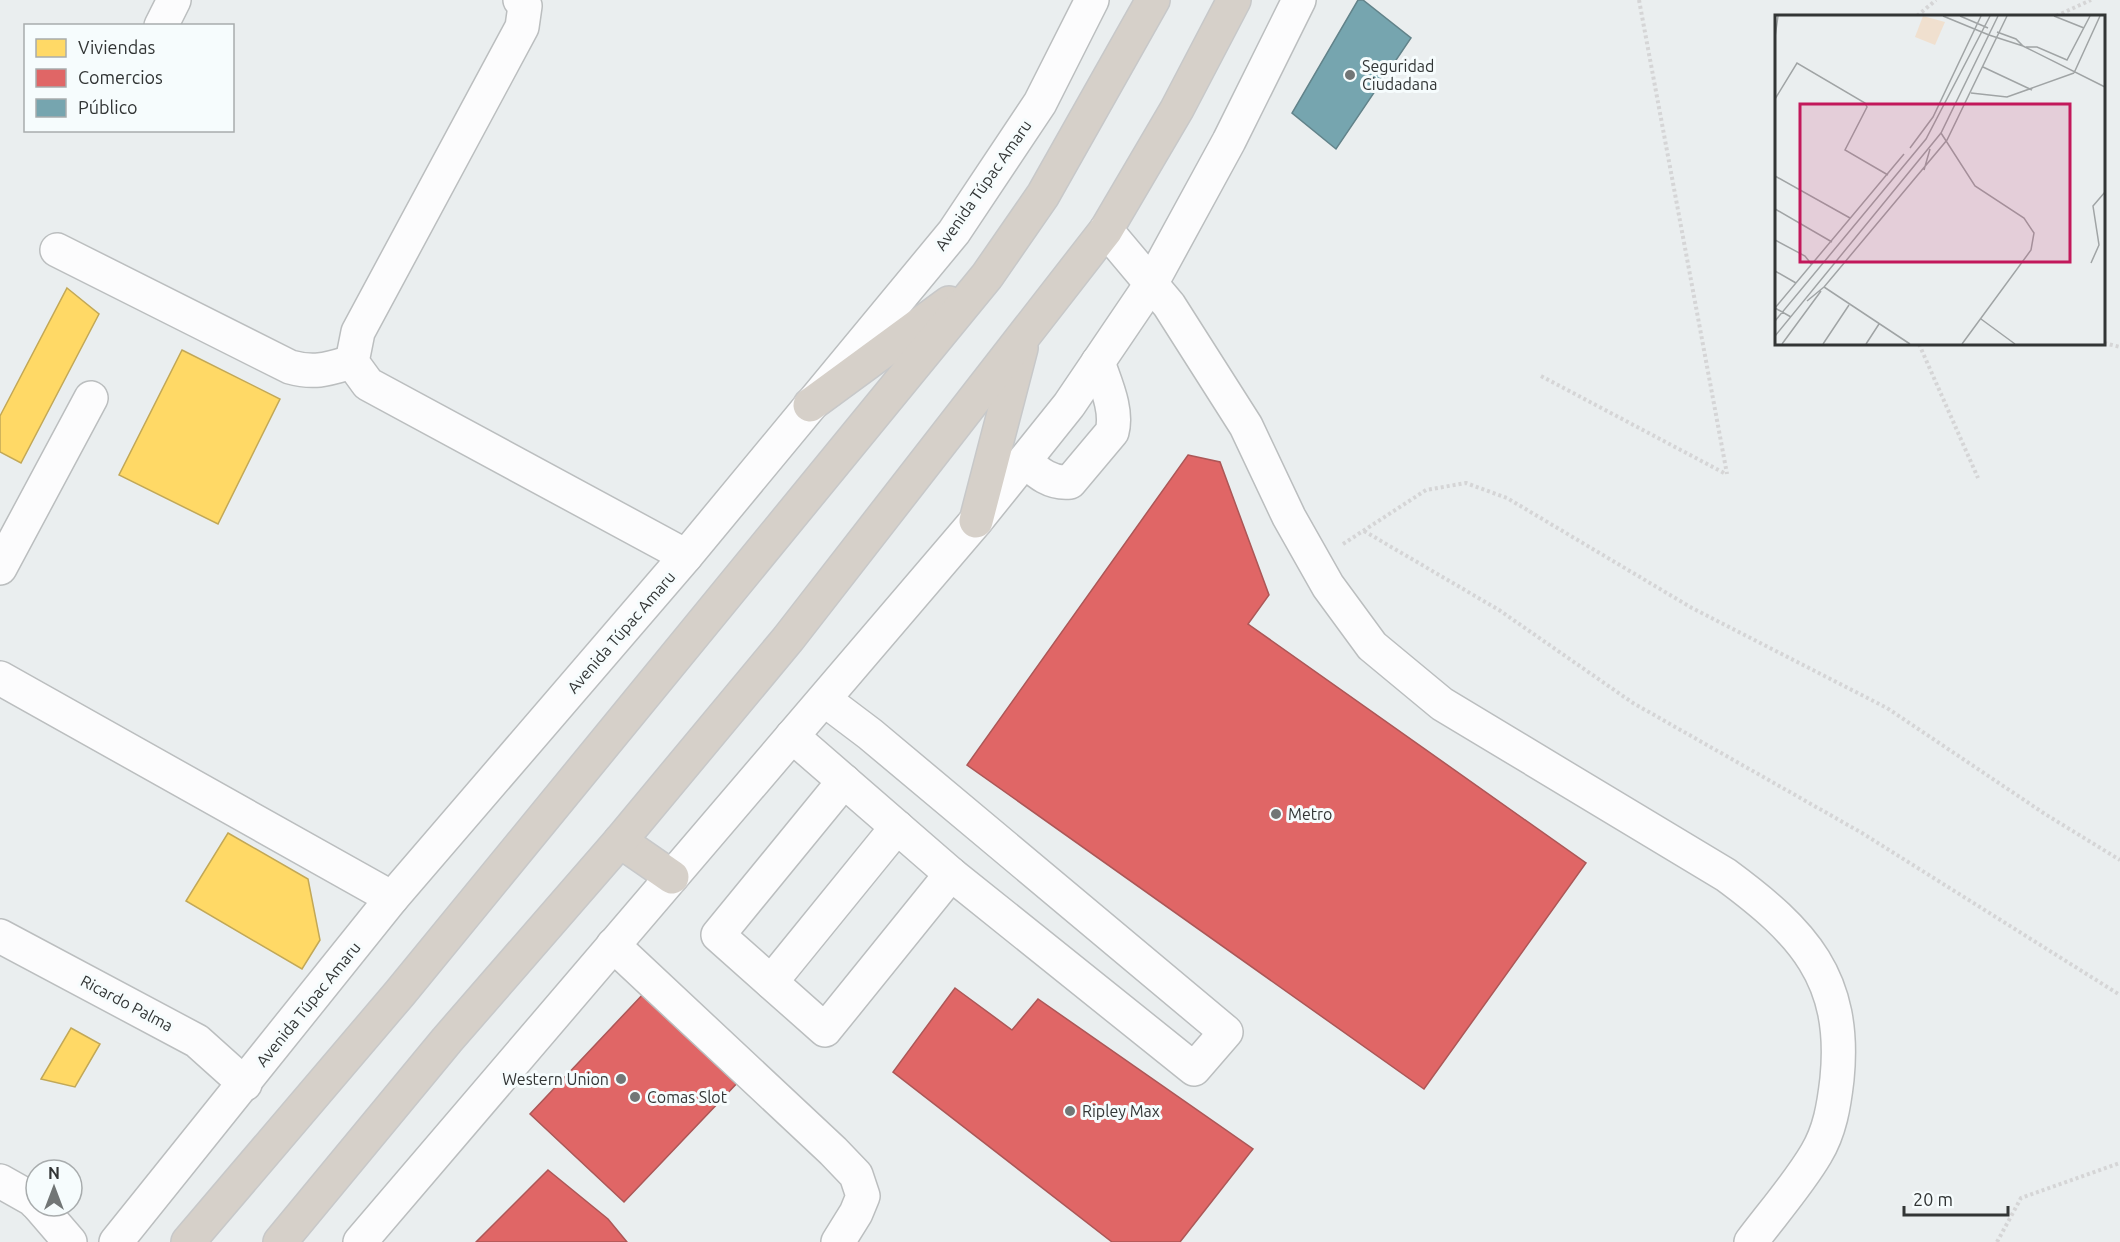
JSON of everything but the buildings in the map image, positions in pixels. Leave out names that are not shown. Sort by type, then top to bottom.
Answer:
[{"type":"highway","points":[[188,1242],[416,975],[987,276],[1043,195],[1153,0]]},
{"type":"highway","points":[[280,1242],[447,1040],[620,841],[788,639],[1106,230],[1177,109],[1234,0]]},
{"type":"highway","points":[[810,405],[987,276]]},
{"type":"highway","points":[[976,521],[1023,337]]},
{"type":"highway","points":[[620,841],[672,877]]},
{"type":"street","points":[[162,24],[174,0]]},
{"type":"street","points":[[520,0],[525,6],[522,27],[358,332],[352,362],[368,384],[686,556]]},
{"type":"street","name":"Avenida Túpac Amaru","points":[[116,1242],[392,898],[686,556],[954,231],[1040,103],[1092,0]]},
{"type":"street","points":[[360,1242],[825,700],[976,521],[1069,405],[1151,284],[1229,141],[1299,0]]},
{"type":"street","points":[[1106,230],[1169,304],[1246,426],[1289,517],[1328,586],[1372,646],[1442,704],[1726,875],[1761,901],[1800,939],[1826,980],[1836,1020],[1838,1061],[1833,1113],[1817,1153],[1751,1242]]},
{"type":"street","points":[[57,250],[290,367],[306,372],[320,371],[352,362]]},
{"type":"street","points":[[1024,461],[1037,472],[1056,482],[1070,482],[1112,432],[1113,413],[1098,362]]},
{"type":"street","points":[[0,568],[91,398]]},
{"type":"street","points":[[0,678],[392,898]]},
{"type":"street","points":[[792,736],[951,874],[1194,1069],[1226,1032],[870,734],[825,700]]},
{"type":"street","points":[[844,781],[718,935],[825,1030],[951,874]]},
{"type":"street","points":[[771,982],[897,827]]},
{"type":"street","name":"Ricardo Palma","points":[[0,936],[197,1041],[245,1084]]},
{"type":"street","points":[[613,945],[856,1175],[862,1196],[856,1213],[838,1242]]},
{"type":"street","points":[[0,1181],[24,1194]]},
{"type":"street","points":[[49,1218],[70,1242]]},
{"type":"path","points":[[1541,376],[1727,474],[1639,0]]},
{"type":"path","points":[[1918,15],[1936,0]]},
{"type":"path","points":[[2058,15],[2091,0]]},
{"type":"path","points":[[2105,343],[2120,347]]},
{"type":"path","points":[[1919,345],[1978,478]]},
{"type":"path","points":[[1315,563],[1426,490],[1466,483],[1507,498],[1692,608],[1887,708],[2045,814],[2120,860]]},
{"type":"path","points":[[1364,531],[1499,610],[1633,703],[1862,833],[2120,994]]},
{"type":"path","points":[[1997,1242],[2021,1198],[2120,1163]]},
{"type":"place","name":"Seguridad Ciudadana","points":[[1350,75]]},
{"type":"place","name":"Metro","points":[[1276,814]]},
{"type":"place","name":"Western Union","points":[[621,1079]]},
{"type":"place","name":"Comas Slot","points":[[635,1097]]},
{"type":"place","name":"Ripley Max","points":[[1070,1111]]}]
